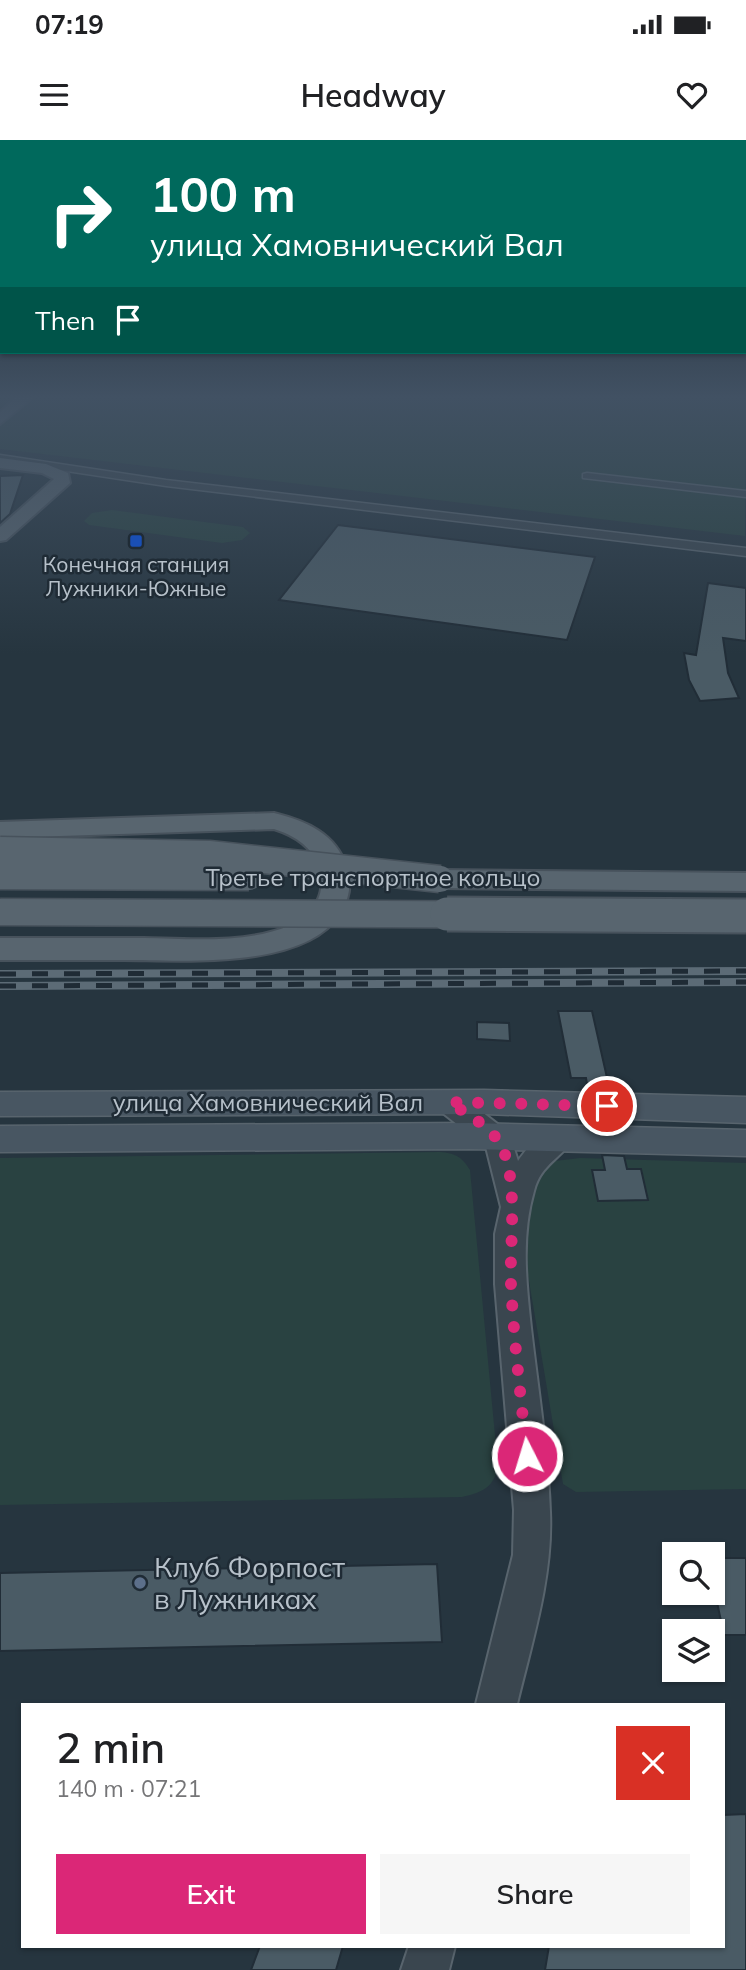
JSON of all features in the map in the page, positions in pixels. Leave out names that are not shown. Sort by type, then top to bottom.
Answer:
[{"type":"main road","points":[[0,536],[62,483]]},
{"type":"main road","points":[[0,830],[274,821],[304,832],[320,844],[328,856],[335,878],[336,895],[326,916],[303,931],[267,942],[212,948],[0,949]]},
{"type":"main road","points":[[0,850],[183,852],[440,879]]},
{"type":"main road","name":"Третье транспортное кольцо","points":[[0,876],[746,882]]},
{"type":"main road","name":"Третье транспортное кольцо","points":[[0,912],[746,916]]},
{"type":"main road","name":"улица Хамовнический Вал","points":[[0,1104],[449,1102],[746,1110]]},
{"type":"main road","name":"улица Хамовнический Вал","points":[[0,1139],[481,1136],[742,1143]]},
{"type":"street","points":[[169,483],[746,552]]},
{"type":"street","points":[[652,483],[746,494]]},
{"type":"street","points":[[449,1102],[481,1136],[498,1176],[512,1221]]},
{"type":"street","points":[[497,1703],[533,1555],[532,1510],[511,1284],[512,1221],[526,1172],[543,1149],[560,1137]]},
{"type":"street","points":[[425,1970],[431,1948]]},
{"type":"green space","points":[[295,483],[745,483],[745,536]]},
{"type":"green space","points":[[112,510],[243,527],[250,533],[242,540],[222,543],[89,525],[84,521],[92,513]]},
{"type":"green space","points":[[440,1152],[458,1156],[470,1170],[498,1467],[493,1480],[486,1488],[462,1497],[0,1505],[0,1158]]},
{"type":"green space","points":[[580,1158],[746,1163],[746,1489],[576,1492],[563,1484],[522,1239],[529,1180],[547,1162]]},
{"type":"building","points":[[0,483],[20,483],[10,514],[0,523]]},
{"type":"building","points":[[338,525],[595,557],[567,640],[279,600]]},
{"type":"building","points":[[708,583],[746,588],[746,641],[723,638],[728,673],[739,698],[700,701],[689,680],[684,653],[696,655]]},
{"type":"building","points":[[558,1011],[592,1011],[610,1091],[588,1090],[586,1078],[571,1078]]},
{"type":"building","points":[[477,1022],[509,1023],[510,1041],[477,1039]]},
{"type":"building","points":[[602,1155],[624,1156],[627,1169],[641,1169],[648,1200],[598,1201],[592,1170],[605,1170]]},
{"type":"building","points":[[725,1558],[746,1558],[746,1635],[725,1635],[725,1619],[721,1619],[718,1605],[725,1605]]},
{"type":"building","points":[[437,1564],[442,1642],[0,1651],[0,1573]]},
{"type":"building","points":[[746,1814],[746,1970],[545,1970],[549,1948],[725,1948],[725,1815]]},
{"type":"building","points":[[259,1948],[342,1948],[336,1970],[251,1970]]},
{"type":"railway","points":[[0,974],[746,971]]},
{"type":"railway","points":[[0,986],[746,982]]},
{"type":"place","name":"Конечная станция Лужники-Южные","points":[[136,541]]},
{"type":"place","name":"Клуб Форпост в Лужниках","points":[[140,1583]]},
{"type":"route","points":[[527,1456],[511,1284],[510,1234],[514,1209],[503,1150],[499,1141],[449,1102],[607,1106]]}]
